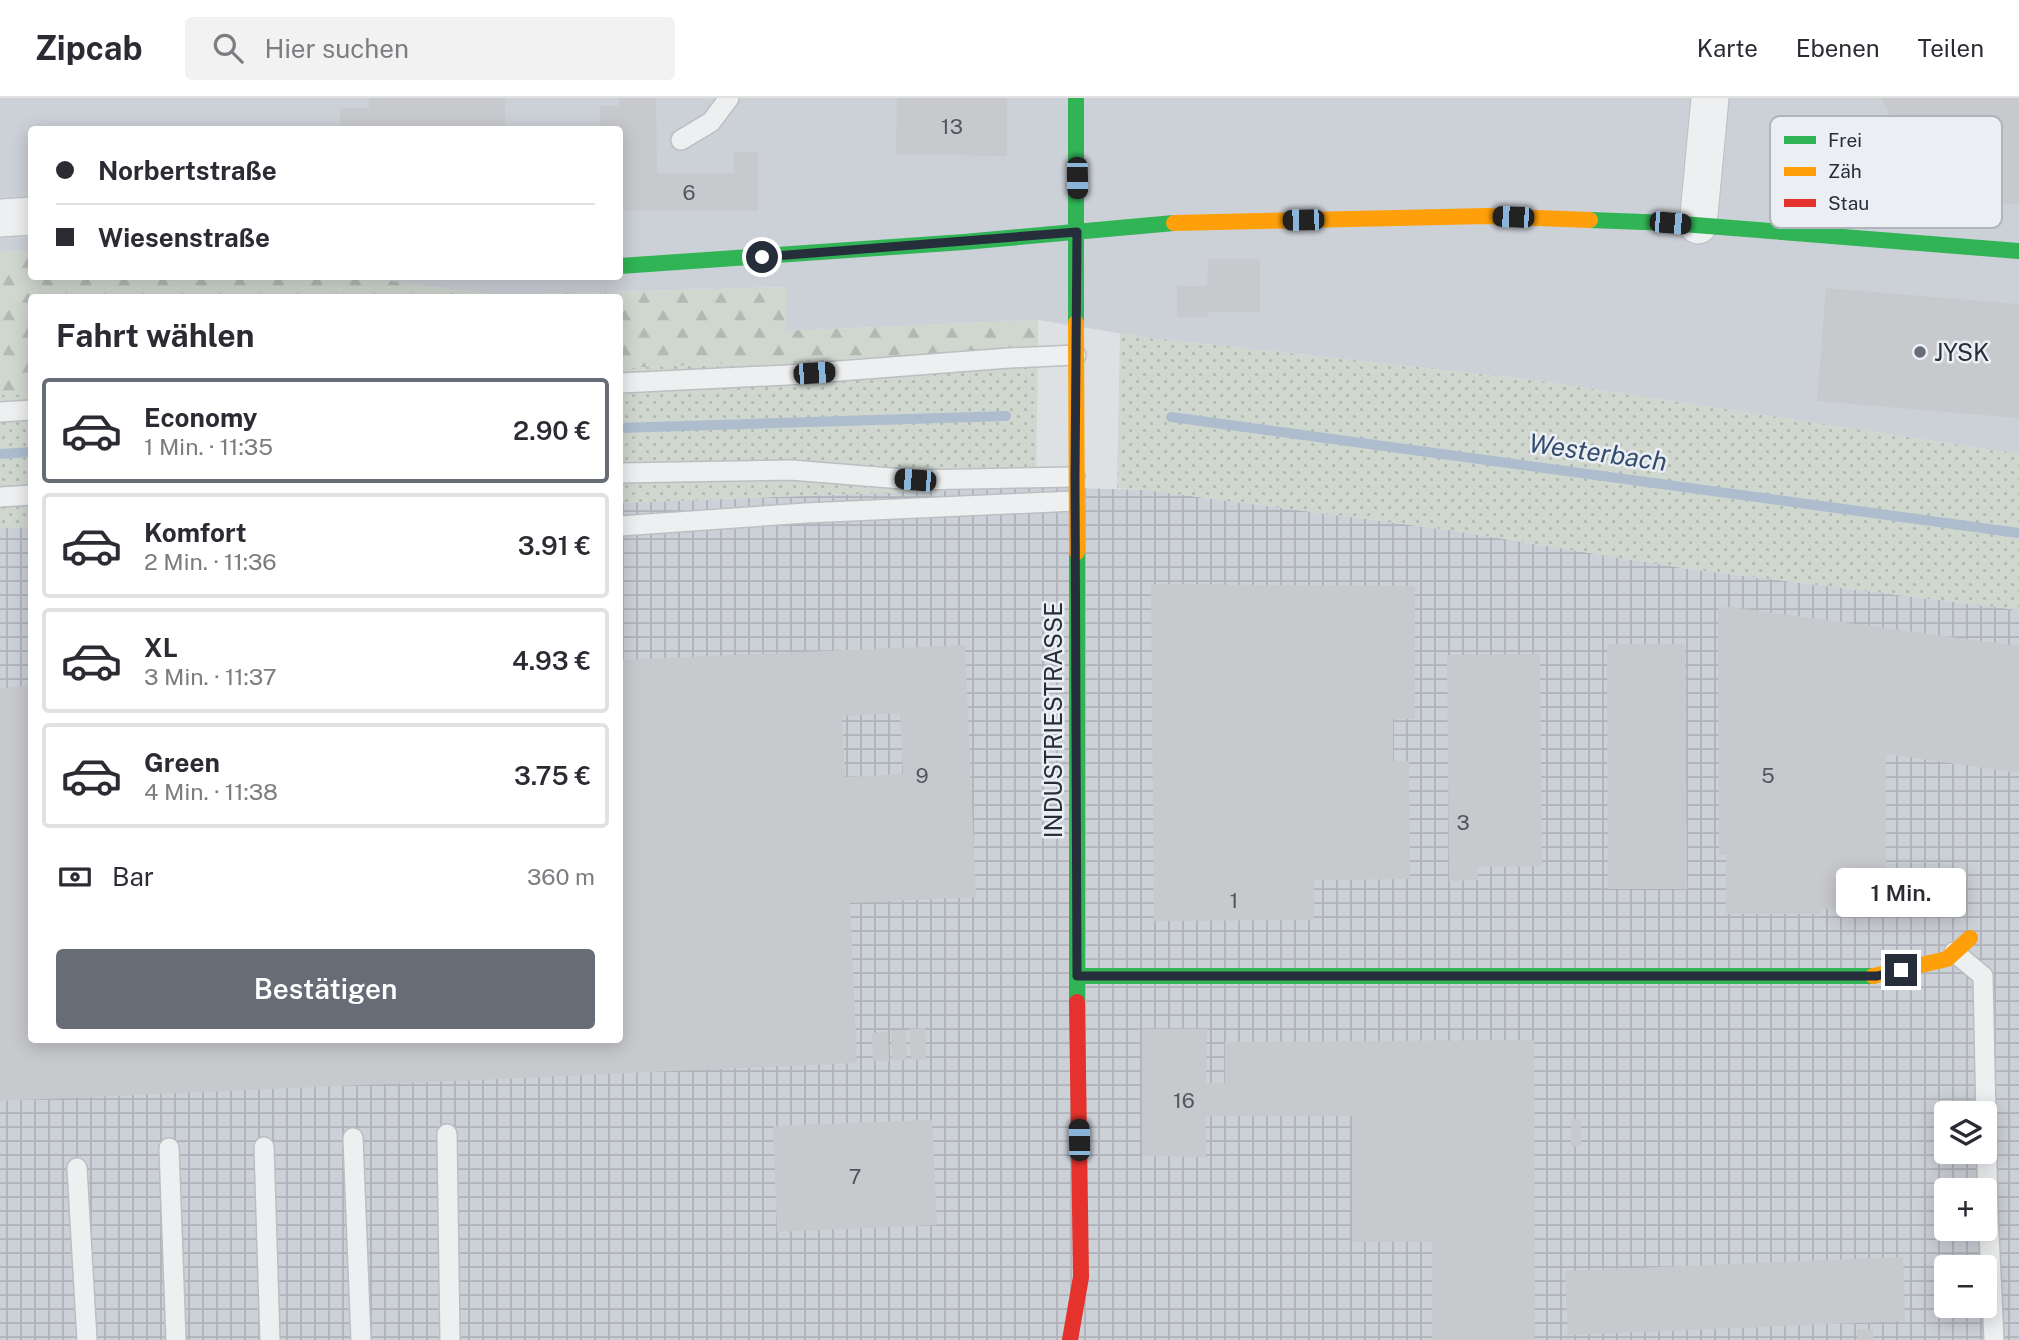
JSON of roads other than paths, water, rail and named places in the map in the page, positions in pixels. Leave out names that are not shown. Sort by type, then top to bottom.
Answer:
[{"type":"street","name":"INDUSTRIESTRASSE","points":[[1070,1340],[1081,1277],[1077,976],[1076,98]]},
{"type":"street","points":[[1698,225],[1710,98]]},
{"type":"street","points":[[0,218],[28,216]]},
{"type":"street","points":[[623,266],[964,242],[1172,223],[1487,216],[1698,225],[2019,251]]},
{"type":"street","points":[[1077,976],[1877,976],[1947,959],[1970,938]]},
{"type":"lane","points":[[681,140],[711,122],[729,98]]},
{"type":"lane","points":[[623,383],[786,375],[1076,355]]},
{"type":"lane","points":[[0,412],[28,410]]},
{"type":"lane","points":[[623,474],[790,470],[915,480],[1075,477]]},
{"type":"lane","points":[[0,497],[28,495]]},
{"type":"lane","points":[[623,526],[806,513],[1075,501]]},
{"type":"lane","points":[[1954,953],[1983,976],[1988,1211],[1994,1340]]},
{"type":"lane","points":[[447,1133],[450,1340]]},
{"type":"lane","points":[[354,1138],[361,1340]]},
{"type":"lane","points":[[169,1147],[176,1340]]},
{"type":"lane","points":[[264,1147],[270,1340]]},
{"type":"lane","points":[[78,1168],[87,1340]]},
{"type":"waterway","name":"Westerbach","points":[[623,428],[1006,416]]},
{"type":"waterway","name":"Westerbach","points":[[1171,417],[2019,533]]},
{"type":"waterway","name":"Westerbach","points":[[0,454],[28,452]]},
{"type":"place","name":"JYSK","points":[[1920,352]]}]
